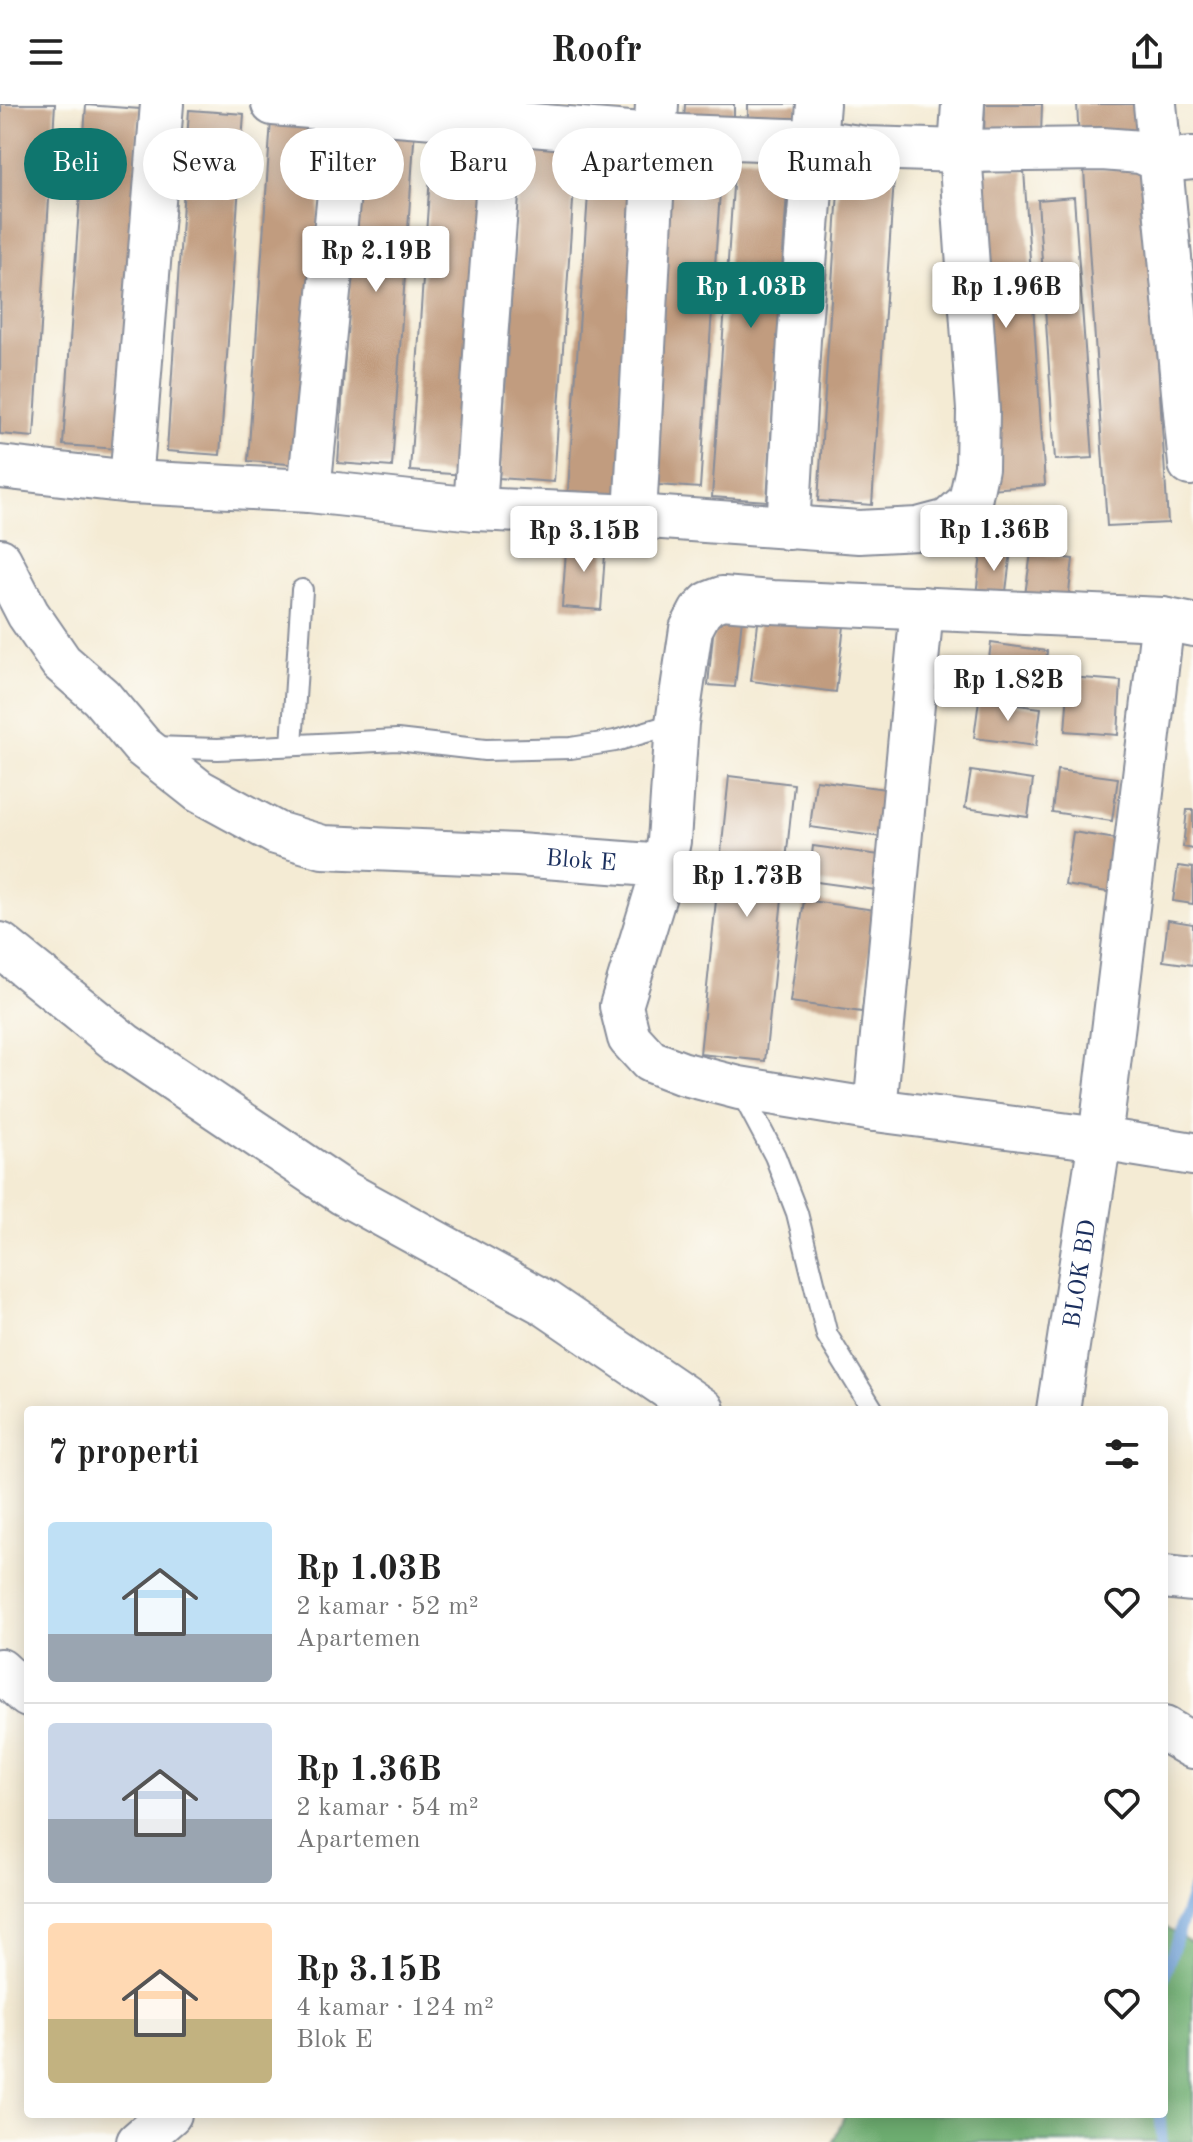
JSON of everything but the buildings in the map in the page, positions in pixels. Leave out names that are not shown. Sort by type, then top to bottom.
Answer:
[{"type":"street","points":[[131,482],[162,104]]},
{"type":"street","points":[[273,104],[817,122],[867,148],[960,151],[1102,149],[1177,159]]},
{"type":"street","points":[[0,467],[131,482],[309,491],[475,509],[635,516],[788,528],[859,532],[918,529],[948,521],[970,501],[977,468],[978,410],[960,151],[963,104]]},
{"type":"street","points":[[1155,104],[1177,159],[1190,464]]},
{"type":"street","points":[[309,491],[347,107]]},
{"type":"street","points":[[475,509],[504,113]]},
{"type":"street","points":[[635,516],[655,119]]},
{"type":"street","points":[[788,528],[799,339],[817,122]]},
{"type":"street","name":"Blok E","points":[[0,560],[28,614],[61,662],[101,697],[142,746],[199,791],[276,833],[323,847],[518,855],[664,866]]},
{"type":"street","points":[[1178,622],[722,598],[709,603],[691,629],[677,723],[669,841],[664,866],[621,1006],[629,1038],[650,1061],[681,1073],[739,1088],[875,1110],[1193,1154]]},
{"type":"street","points":[[875,1110],[922,608]]},
{"type":"street","name":"BLOK BD","points":[[1059,1406],[1178,622]]},
{"type":"street","points":[[0,945],[124,1045],[344,1193],[545,1303],[696,1406]]},
{"type":"street","points":[[1168,1577],[1193,1580]]},
{"type":"street","points":[[0,1670],[24,1692]]},
{"type":"street","points":[[1168,1731],[1193,1746]]},
{"type":"street","points":[[138,2142],[165,2118]]},
{"type":"lane","points":[[292,745],[302,590]]},
{"type":"lane","points":[[142,746],[218,749],[397,740],[485,750],[571,748],[615,741],[677,723]]},
{"type":"lane","points":[[739,1088],[775,1156],[797,1213],[827,1335],[871,1406]]},
{"type":"green space","points":[[1168,1928],[1193,1942],[1193,2142],[833,2142],[843,2118],[1168,2118]]},
{"type":"waterway","points":[[1168,1966],[1193,1889]]},
{"type":"waterway","points":[[1160,2118],[1162,2142]]}]
